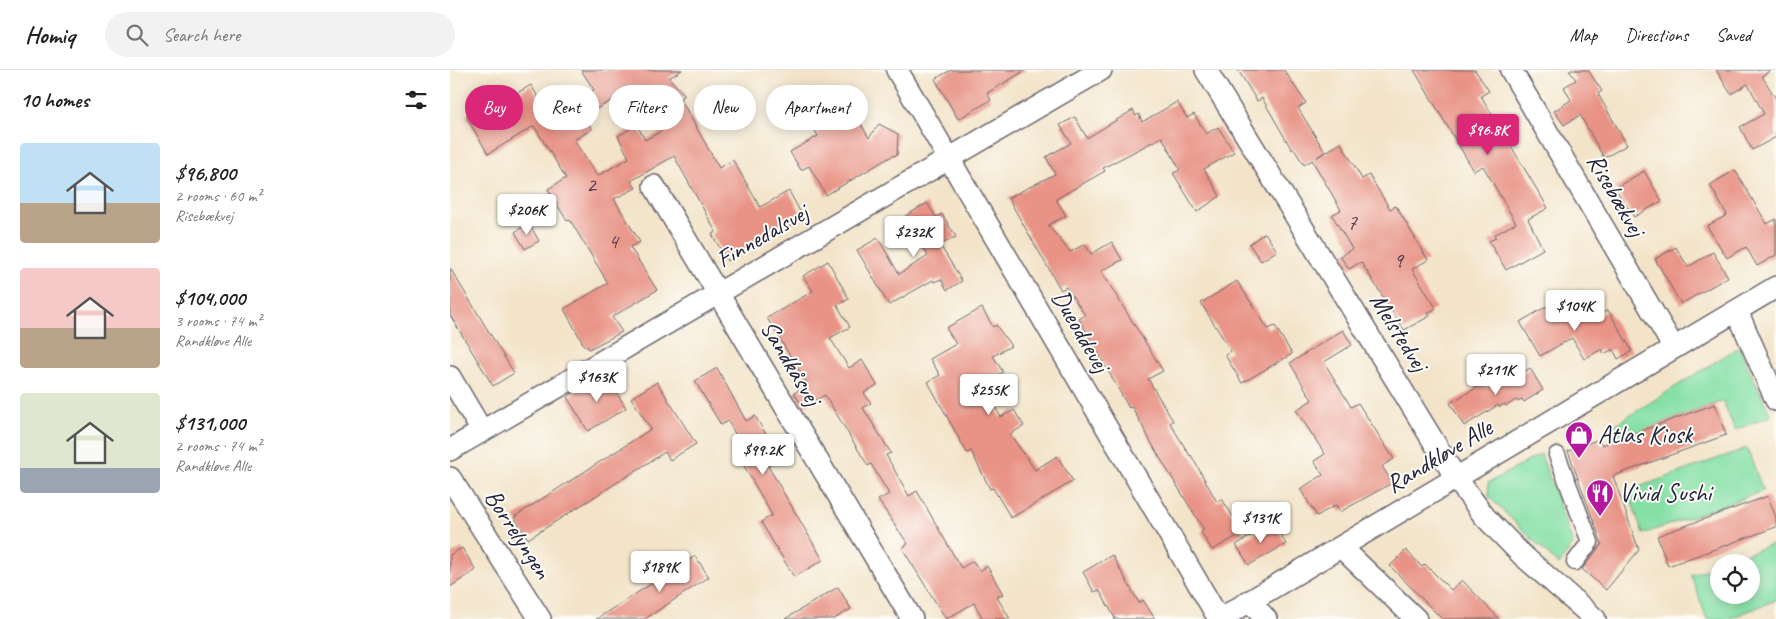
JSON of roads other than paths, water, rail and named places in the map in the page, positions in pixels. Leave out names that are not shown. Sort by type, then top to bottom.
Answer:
[{"type":"street","name":"Dueoddevej","points":[[897,70],[1220,619]]},
{"type":"street","name":"Finnedalsvej","points":[[450,450],[948,158],[1102,70]]},
{"type":"street","name":"Melstedvej","points":[[1206,70],[1456,478],[1485,517],[1521,554],[1595,619]]},
{"type":"street","name":"Risebækvej","points":[[1511,70],[1674,348]]},
{"type":"street","name":"Sandkåsvej","points":[[654,186],[912,619]]},
{"type":"street","name":"Randkløve Alle","points":[[1220,619],[1776,287]]},
{"type":"street","points":[[1737,311],[1776,400]]},
{"type":"street","points":[[450,377],[482,431]]},
{"type":"street","points":[[1557,455],[1590,542],[1575,562]]},
{"type":"street","name":"Borrelyngen","points":[[450,478],[540,619]]},
{"type":"street","points":[[1341,547],[1416,619]]},
{"type":"street","points":[[1249,602],[1266,619]]},
{"type":"place","name":"Atlas Kiosk","points":[[1579,459]]},
{"type":"place","name":"Vivid Sushi","points":[[1600,517]]}]
